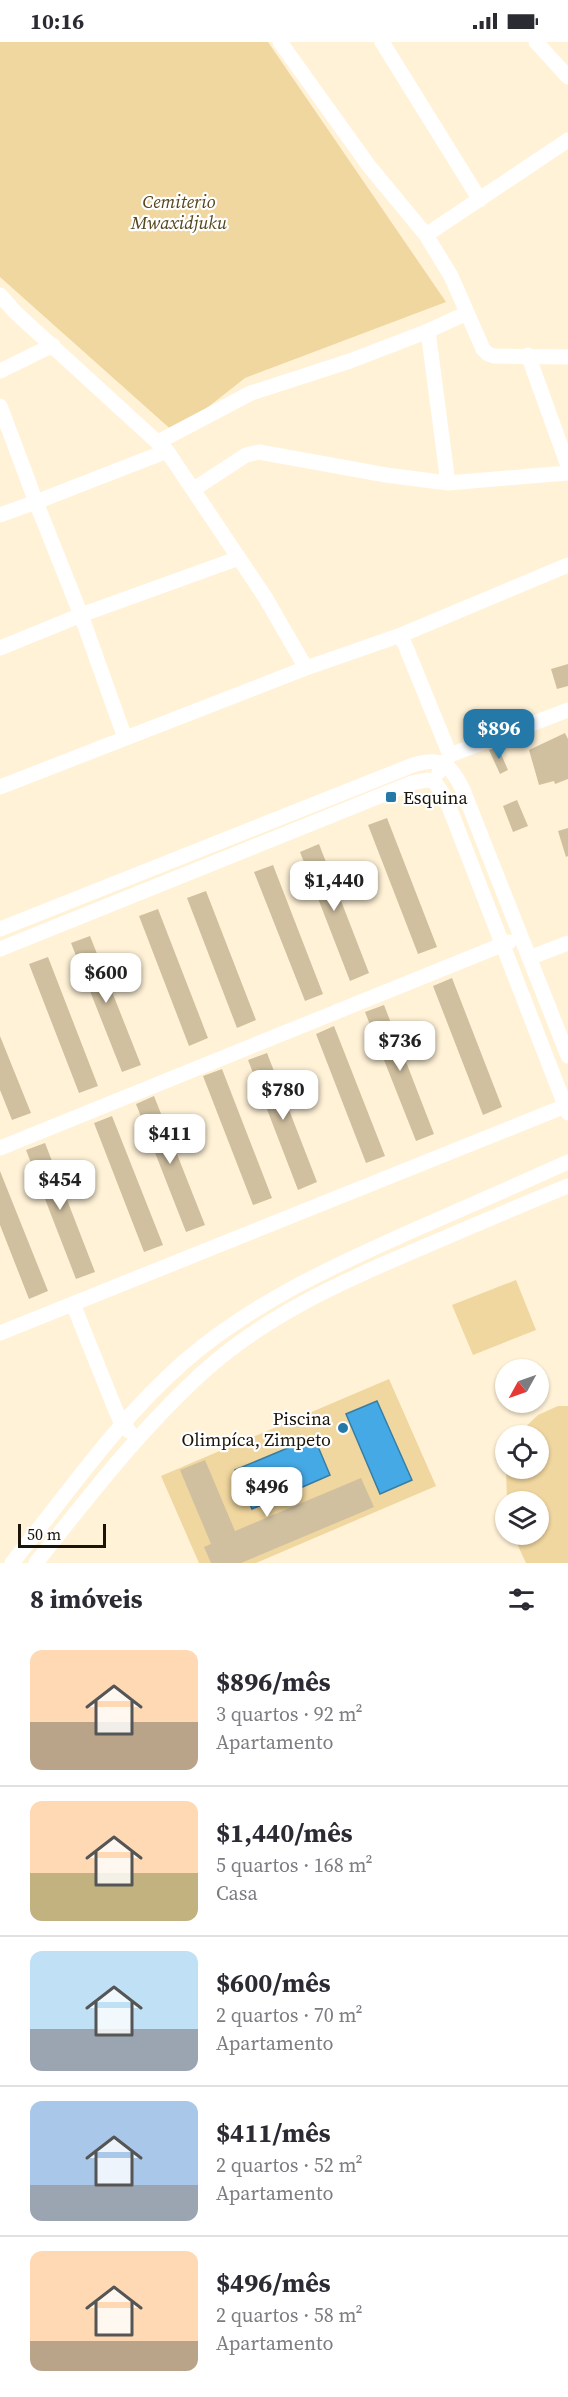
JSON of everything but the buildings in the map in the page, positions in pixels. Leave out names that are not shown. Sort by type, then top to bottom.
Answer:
[{"type":"street","points":[[280,42],[369,166],[426,234],[451,276],[483,349],[494,356],[568,357]]},
{"type":"street","points":[[382,42],[480,200]]},
{"type":"street","points":[[536,42],[568,77]]},
{"type":"street","points":[[426,234],[568,140]]},
{"type":"street","points":[[0,295],[15,312],[163,447],[194,489],[239,558],[306,668]]},
{"type":"street","points":[[0,515],[36,502],[163,447],[251,393],[350,361],[428,331],[467,313]]},
{"type":"street","points":[[428,331],[448,483]]},
{"type":"street","points":[[0,371],[53,345]]},
{"type":"street","points":[[528,355],[568,466]]},
{"type":"street","points":[[0,406],[81,615],[125,738]]},
{"type":"street","points":[[194,489],[246,455],[259,452],[386,475],[448,483],[568,473]]},
{"type":"street","points":[[0,648],[81,615],[239,558]]},
{"type":"street","points":[[0,788],[306,668],[401,635],[568,565]]},
{"type":"street","points":[[401,635],[447,759],[464,790],[568,1056]]},
{"type":"street","points":[[0,929],[413,765],[447,759],[568,710]]},
{"type":"street","points":[[434,781],[447,759]]},
{"type":"street","points":[[0,949],[412,783],[434,781],[446,799],[567,1108],[0,1333]]},
{"type":"street","points":[[0,1148],[521,937]]},
{"type":"street","points":[[529,958],[568,943]]},
{"type":"street","points":[[12,1563],[122,1424],[187,1360],[236,1322],[294,1286],[338,1264],[568,1162]]},
{"type":"street","points":[[36,1563],[137,1439],[202,1373],[238,1345],[315,1295],[568,1186]]},
{"type":"street","points":[[73,1304],[122,1424],[137,1439]]},
{"type":"green space","name":"Cemiterio Mwaxidjuku","points":[[0,42],[268,42],[446,302],[245,378],[175,433],[0,277]]},
{"type":"green space","points":[[516,1280],[536,1330],[473,1355],[452,1305]]},
{"type":"green space","name":"Piscina Olimpíca, Zimpeto","points":[[389,1379],[436,1486],[256,1563],[199,1563],[161,1476]]},
{"type":"green space","points":[[558,1406],[568,1406],[568,1563],[526,1563],[518,1545],[549,1545],[549,1491],[507,1491],[506,1479],[549,1479],[549,1425],[528,1425],[538,1415],[549,1413],[549,1410]]},
{"type":"water","points":[[377,1401],[412,1480],[380,1494],[346,1414]]},
{"type":"water","points":[[314,1437],[330,1475],[252,1509],[235,1470]]},
{"type":"place","name":"Esquina","points":[[391,797]]},
{"type":"place","name":"Piscina Olimpíca, Zimpeto","points":[[343,1428]]}]
